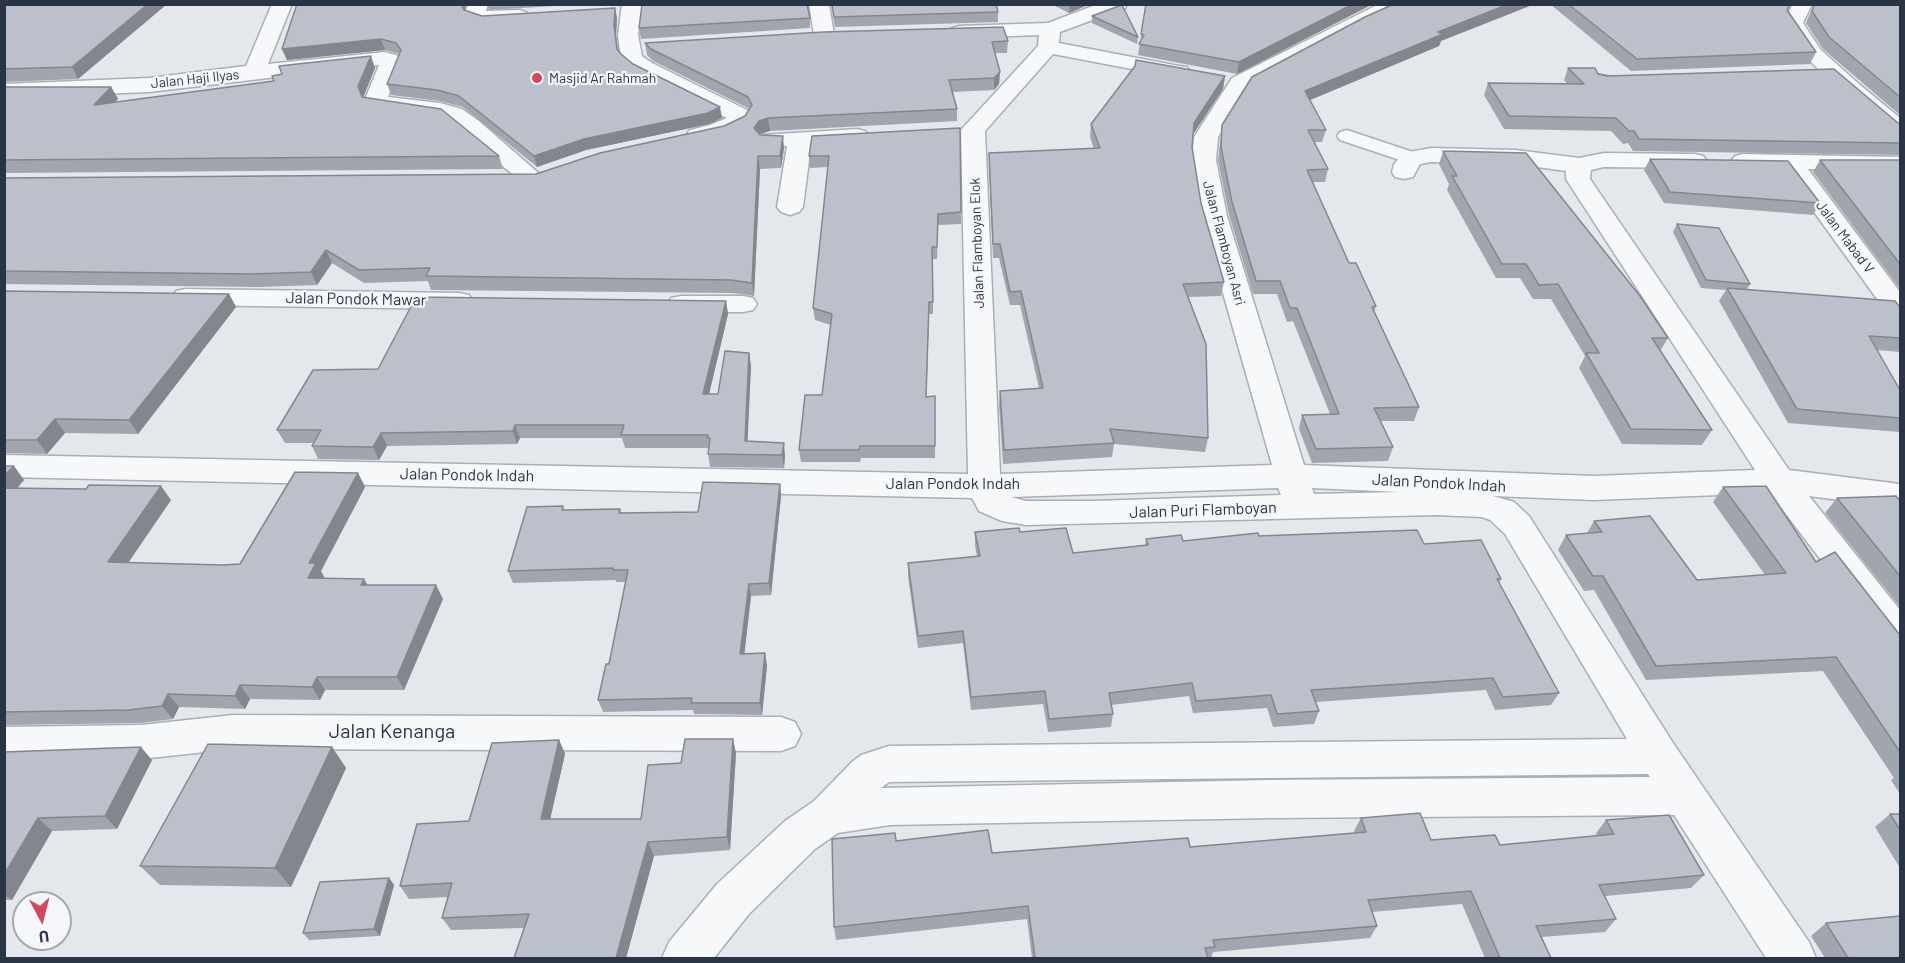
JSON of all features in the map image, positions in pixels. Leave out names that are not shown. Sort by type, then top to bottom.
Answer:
[{"type":"street","points":[[254,73],[282,4]]},
{"type":"street","points":[[478,4],[476,15],[484,18],[536,15]]},
{"type":"street","points":[[819,4],[824,35]]},
{"type":"street","points":[[1047,30],[1118,4]]},
{"type":"street","name":"Jalan Flamboyan Asri","points":[[1296,491],[1214,216],[1204,160],[1206,137],[1228,81],[1396,4]]},
{"type":"street","points":[[1803,4],[1793,23],[1814,54],[1900,129]]},
{"type":"street","points":[[607,11],[631,7],[628,35],[637,47],[632,59],[644,68],[741,116],[737,122],[717,131],[678,140]]},
{"type":"street","points":[[943,32],[1047,30],[1195,75]]},
{"type":"street","name":"Jalan Flamboyan Elok","points":[[983,486],[985,462],[961,130],[1047,30]]},
{"type":"street","points":[[802,36],[848,34]]},
{"type":"street","name":"Jalan Haji Ilyas","points":[[4,90],[108,88],[385,58],[392,60],[376,99],[377,103],[440,110],[454,114],[540,176],[496,178]]},
{"type":"street","points":[[1801,73],[1833,72]]},
{"type":"street","points":[[770,140],[880,135]]},
{"type":"street","points":[[790,207],[800,140]]},
{"type":"street","points":[[1408,165],[1431,155],[1516,157],[1579,165],[1604,160],[1900,164]]},
{"type":"street","name":"Jalan Mabad V","points":[[1790,162],[1900,311]]},
{"type":"street","points":[[1579,165],[1578,179],[1779,481],[1900,636]]},
{"type":"street","name":"Jalan Pondok Mawar","points":[[159,297],[481,301]]},
{"type":"street","points":[[660,303],[743,304]]},
{"type":"street","name":"Jalan Pondok Indah","points":[[4,466],[983,486]]},
{"type":"street","name":"Jalan Pondok Indah","points":[[1296,491],[1521,486],[1593,488],[1779,481],[1900,495]]},
{"type":"street","name":"Jalan Puri Flamboyan","points":[[983,486],[991,502],[1014,512],[1026,513],[1296,491],[1483,505],[1502,511],[1517,525],[1659,756],[1793,958]]},
{"type":"street","name":"Jalan Kenanga","points":[[4,746],[141,741],[233,732],[781,734]]},
{"type":"street","points":[[685,958],[733,899],[800,835],[829,815],[872,771],[889,764],[1659,756]]},
{"type":"street","points":[[829,815],[902,806],[1270,799],[1685,796]]},
{"type":"lane","points":[[1347,136],[1408,165]]},
{"type":"building","points":[[4,4],[148,4],[72,67],[4,69]]},
{"type":"building","points":[[297,4],[461,4],[464,10],[482,16],[615,8],[614,25],[617,49],[621,54],[633,64],[720,107],[708,113],[584,139],[534,156],[459,96],[437,90],[387,84],[401,50],[396,43],[381,39],[282,49]]},
{"type":"building","points":[[642,4],[807,4],[810,18],[639,28]]},
{"type":"building","points":[[832,4],[996,4],[998,12],[834,17]]},
{"type":"building","points":[[1146,4],[1353,4],[1239,62],[1139,44],[1144,35],[1141,34]]},
{"type":"building","points":[[1394,4],[1509,4],[1438,32],[1443,34],[1305,91],[1326,130],[1308,130],[1328,169],[1307,170],[1349,263],[1356,263],[1376,306],[1372,307],[1419,407],[1374,408],[1393,447],[1316,449],[1302,415],[1339,414],[1297,308],[1290,308],[1280,281],[1256,281],[1232,202],[1221,147],[1222,125],[1252,77]]},
{"type":"building","points":[[1568,4],[1790,4],[1787,10],[1816,52],[1637,59]]},
{"type":"building","points":[[1815,4],[1900,4],[1900,97],[1829,37],[1812,11]]},
{"type":"building","points":[[1122,5],[1138,37],[1092,16]]},
{"type":"building","points":[[1003,27],[1008,41],[992,42],[1000,72],[994,78],[949,80],[957,109],[768,118],[759,121],[754,128],[760,135],[783,136],[780,156],[758,156],[752,283],[731,280],[426,276],[430,268],[359,270],[326,250],[311,272],[252,274],[4,271],[4,178],[536,174],[600,153],[724,126],[745,116],[752,105],[748,97],[651,49],[645,43],[823,32]]},
{"type":"building","points":[[371,56],[358,86],[362,97],[441,109],[499,156],[4,160],[4,87],[111,87],[94,105],[274,81],[272,76],[282,74],[279,66]]},
{"type":"building","points":[[1136,60],[1225,76],[1194,123],[1192,147],[1201,203],[1224,282],[1183,284],[1206,344],[1208,438],[1110,429],[1114,443],[1004,450],[1000,391],[1043,388],[1021,291],[1010,292],[1000,244],[993,244],[989,153],[1100,148],[1091,124],[1135,66]]},
{"type":"building","points":[[1568,68],[1595,68],[1598,74],[1608,76],[1834,69],[1900,124],[1900,143],[1639,139],[1634,131],[1629,131],[1616,118],[1509,116],[1488,83],[1584,84]]},
{"type":"building","points":[[960,128],[961,212],[938,214],[937,247],[932,247],[933,302],[929,302],[926,397],[935,396],[935,446],[860,446],[859,450],[799,450],[805,395],[822,395],[832,314],[813,308],[829,156],[809,156],[812,136]]},
{"type":"building","points":[[1443,151],[1526,153],[1640,296],[1668,338],[1652,338],[1712,430],[1631,429],[1586,353],[1599,353],[1558,284],[1539,285],[1526,264],[1502,264],[1452,176],[1457,176]]},
{"type":"building","points":[[1650,159],[1788,161],[1820,203],[1670,192]]},
{"type":"building","points":[[1820,160],[1900,160],[1900,264]]},
{"type":"building","points":[[1677,224],[1719,228],[1750,284],[1706,280]]},
{"type":"building","points":[[1727,288],[1895,301],[1900,306],[1900,338],[1869,336],[1900,390],[1900,418],[1797,409]]},
{"type":"building","points":[[4,291],[229,294],[129,420],[55,419],[37,440],[4,440]]},
{"type":"building","points":[[416,297],[726,301],[703,394],[718,394],[725,351],[749,353],[745,441],[784,443],[782,455],[708,454],[710,438],[707,438],[708,435],[621,435],[624,425],[515,425],[513,431],[381,433],[373,447],[312,446],[321,430],[277,430],[313,370],[378,369]]},
{"type":"building","points":[[4,466],[14,466],[4,476]]},
{"type":"building","points":[[295,472],[358,473],[309,563],[316,563],[308,578],[364,579],[361,585],[436,585],[397,677],[317,677],[312,687],[240,685],[235,696],[168,694],[162,706],[129,710],[4,712],[4,488],[86,489],[89,485],[161,486],[108,562],[222,565],[240,564]]},
{"type":"building","points":[[703,482],[780,484],[769,583],[749,584],[740,654],[765,653],[760,703],[691,703],[692,698],[598,700],[606,664],[609,664],[628,570],[613,570],[613,568],[508,571],[527,507],[563,506],[562,510],[620,509],[619,513],[698,512]]},
{"type":"building","points":[[1766,486],[1816,562],[1835,552],[1900,634],[1900,752],[1836,657],[1656,666],[1603,576],[1593,576],[1566,535],[1602,532],[1594,521],[1650,516],[1697,580],[1786,573],[1723,487]]},
{"type":"building","points":[[1896,496],[1900,501],[1900,576],[1837,498]]},
{"type":"building","points":[[1019,528],[1020,532],[1066,528],[1073,553],[1148,545],[1146,539],[1181,535],[1183,541],[1258,533],[1259,536],[1417,530],[1424,544],[1481,540],[1501,579],[1497,579],[1559,693],[1503,697],[1493,678],[1311,690],[1319,711],[1277,714],[1271,695],[1196,701],[1192,683],[1109,693],[1113,714],[1049,719],[1045,691],[971,697],[963,631],[918,636],[908,563],[980,556],[975,532]]},
{"type":"building","points":[[685,739],[733,739],[727,837],[648,842],[616,958],[514,958],[529,914],[442,918],[452,883],[400,886],[417,824],[469,821],[492,743],[559,740],[541,819],[641,819],[648,765],[681,763]]},
{"type":"building","points":[[208,744],[332,747],[275,868],[140,866]]},
{"type":"building","points":[[141,747],[105,816],[38,818],[4,875],[4,752]]},
{"type":"building","points":[[1420,813],[1431,840],[1495,835],[1500,845],[1614,834],[1606,820],[1669,815],[1704,875],[1599,885],[1616,919],[1536,926],[1551,958],[1500,958],[1471,891],[1368,900],[1377,926],[1213,940],[1215,947],[1205,948],[1208,958],[1035,958],[1028,906],[834,927],[832,839],[895,833],[896,841],[988,830],[992,853],[1188,838],[1190,847],[1366,832],[1361,818]]},
{"type":"building","points":[[1890,814],[1900,814],[1900,830]]},
{"type":"building","points":[[389,878],[374,929],[303,933],[320,882]]},
{"type":"building","points":[[1900,916],[1900,958],[1848,958],[1826,923]]},
{"type":"place","name":"Masjid Ar Rahmah","points":[[537,78]]}]
